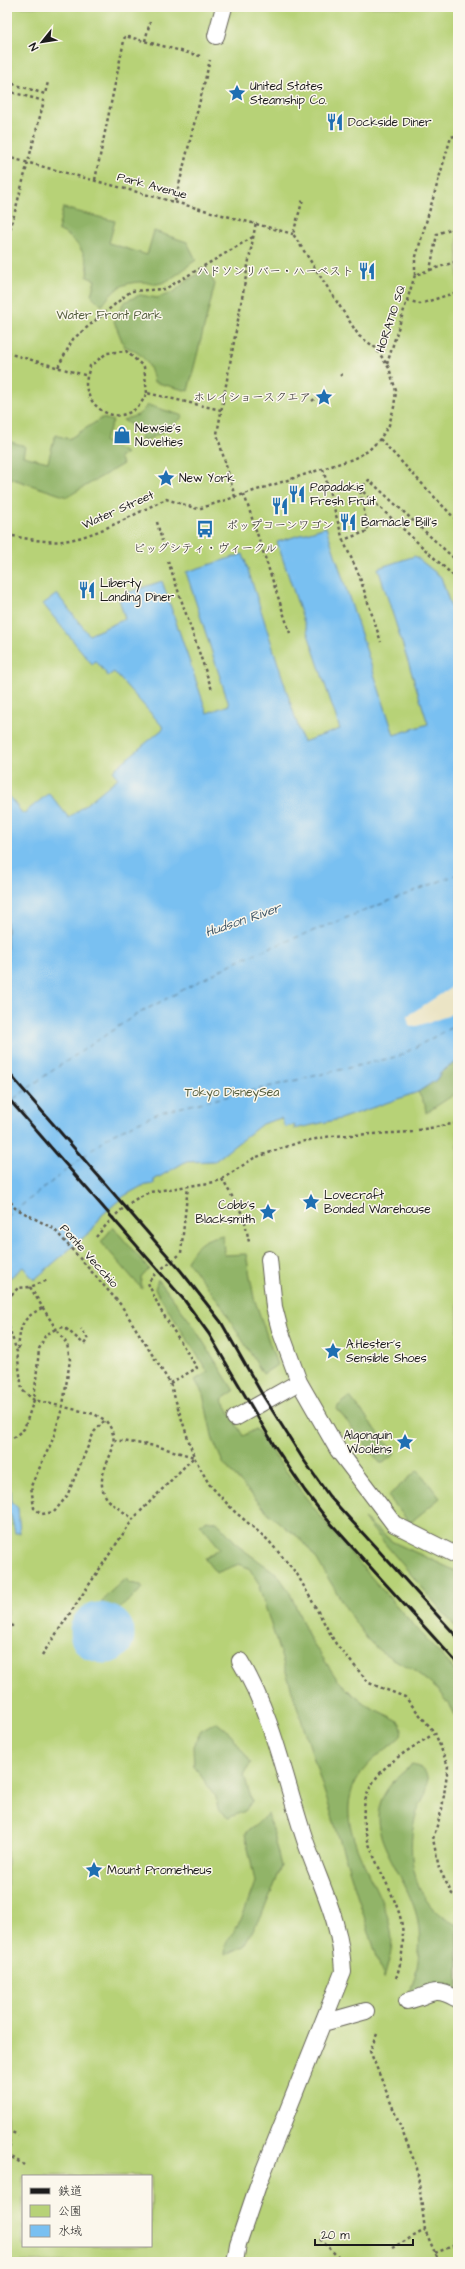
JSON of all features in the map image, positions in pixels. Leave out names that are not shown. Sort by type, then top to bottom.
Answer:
[{"type":"lane","points":[[216,36],[224,7]]},
{"type":"lane","points":[[269,1259],[274,1307],[280,1330],[299,1382],[338,1450],[386,1517],[403,1530],[458,1556]]},
{"type":"lane","points":[[234,1418],[299,1382]]},
{"type":"lane","points":[[235,2262],[238,2244],[258,2185],[343,1972],[342,1945],[330,1902],[306,1844],[262,1702],[240,1660]]},
{"type":"lane","points":[[407,2001],[433,1991],[444,1992],[455,1998]]},
{"type":"lane","points":[[323,2023],[366,2011]]},
{"type":"path","points":[[145,41],[150,22]]},
{"type":"path","points":[[95,180],[125,36],[210,58],[175,201]]},
{"type":"path","points":[[7,82],[45,94]]},
{"type":"path","points":[[7,242],[29,163],[48,82]]},
{"type":"path","points":[[7,91],[44,101]]},
{"type":"path","points":[[415,275],[415,260],[451,137],[458,135]]},
{"type":"path","name":"Park Avenue","points":[[7,157],[256,222],[293,234]]},
{"type":"path","points":[[256,222],[217,434],[235,497],[353,460],[368,451],[380,439],[389,425],[394,407],[396,391],[386,364],[376,348],[359,336],[293,234],[303,199]]},
{"type":"path","points":[[430,270],[437,234],[458,226]]},
{"type":"path","points":[[58,367],[73,339],[131,291],[165,289],[253,237]]},
{"type":"path","name":"HORATIO SQ","points":[[386,364],[415,275],[458,261]]},
{"type":"path","points":[[407,300],[420,304],[454,293]]},
{"type":"path","points":[[126,351],[144,367],[147,393],[142,403],[128,414],[112,416],[93,404],[86,384],[90,366],[107,353],[126,351]]},
{"type":"path","points":[[7,353],[88,376]]},
{"type":"path","points":[[340,376],[344,372]]},
{"type":"path","points":[[147,393],[221,410]]},
{"type":"path","points":[[312,401],[317,397]]},
{"type":"path","points":[[380,439],[458,522]]},
{"type":"path","points":[[323,469],[343,540],[359,575],[381,642]]},
{"type":"path","points":[[360,489],[369,480],[458,562]]},
{"type":"path","points":[[343,540],[368,531],[360,489]]},
{"type":"path","points":[[360,489],[458,580]]},
{"type":"path","points":[[244,494],[290,633]]},
{"type":"path","name":"Water Street","points":[[7,535],[39,540],[62,541],[88,534],[166,499],[198,509],[235,497]]},
{"type":"path","points":[[157,522],[162,541]]},
{"type":"path","points":[[168,561],[212,690]]},
{"type":"path","points":[[418,1130],[458,1124]]},
{"type":"path","points":[[96,1237],[113,1216],[131,1202],[150,1192],[222,1179],[254,1158],[300,1142],[331,1136],[413,1132]]},
{"type":"path","points":[[222,1179],[244,1216],[252,1259],[269,1259]]},
{"type":"path","points":[[170,1384],[197,1368],[160,1309],[148,1282],[154,1273],[170,1264],[181,1253],[188,1186]]},
{"type":"path","name":"Ponte Vecchio","points":[[7,1197],[15,1208],[54,1229],[121,1305],[170,1384],[194,1457],[209,1484],[234,1511],[268,1540],[297,1574],[336,1644],[370,1683],[405,1697],[435,1733],[448,1766],[442,1809],[433,1839],[439,1868],[452,1894],[458,1897]]},
{"type":"path","points":[[7,1299],[18,1288],[30,1288],[48,1280]]},
{"type":"path","points":[[30,1288],[67,1344],[70,1360],[63,1405],[53,1439],[31,1486],[34,1508],[42,1514],[54,1512],[67,1496],[94,1432],[105,1420]]},
{"type":"path","points":[[17,1352],[20,1331],[26,1316],[42,1308]]},
{"type":"path","points":[[7,1321],[17,1352],[22,1390],[34,1400],[63,1405],[94,1414],[105,1420],[112,1428],[116,1440],[101,1482],[105,1496],[133,1519]]},
{"type":"path","points":[[7,1438],[13,1438],[24,1429],[34,1400],[39,1349],[46,1334],[64,1327],[84,1344],[88,1339],[81,1328]]},
{"type":"path","points":[[42,1654],[133,1519],[194,1457],[156,1446],[116,1440]]},
{"type":"path","points":[[7,1608],[9,1611],[8,1621],[12,1626],[7,1629]]},
{"type":"path","points":[[8,2130],[18,2135]]},
{"type":"path","points":[[8,2130],[10,2146],[7,2153],[24,2164]]},
{"type":"path","points":[[392,2248],[425,2230]]},
{"type":"path","points":[[320,2239],[343,2262]]},
{"type":"path","points":[[435,2253],[458,2244]]},
{"type":"path","points":[[367,2262],[371,2260]]},
{"type":"green space","name":"Tokyo DisneySea","points":[[7,7],[458,7],[458,2262],[7,2262]]},
{"type":"green space","points":[[63,208],[115,221],[109,243],[147,255],[154,231],[187,242],[196,260],[172,278],[162,283],[155,284],[135,282],[123,285],[114,291],[102,306],[91,295],[95,280],[87,277],[87,262],[81,249],[65,233],[58,230]]},
{"type":"green space","points":[[206,269],[215,284],[188,391],[154,382],[151,369],[141,355],[124,346],[114,321],[124,302],[140,295],[157,298],[174,292],[186,281]]},
{"type":"green space","points":[[148,405],[183,416],[175,425],[143,442],[139,430],[123,420],[138,415]]},
{"type":"green space","points":[[102,418],[113,421],[104,441],[126,453],[119,458],[123,464],[67,497],[7,477],[7,441],[25,446],[23,456],[48,462],[55,435],[69,439]]},
{"type":"green space","points":[[458,1061],[458,1092],[426,1113],[425,1105],[418,1092],[436,1080],[442,1071]]},
{"type":"green space","points":[[113,1227],[149,1269],[141,1278],[142,1289],[101,1242]]},
{"type":"green space","points":[[223,1235],[224,1255],[246,1254],[254,1298],[277,1365],[263,1374],[220,1303],[187,1261],[194,1250],[206,1240]]},
{"type":"green space","points":[[158,1279],[192,1324],[234,1391],[222,1399],[243,1436],[256,1429],[278,1461],[326,1523],[453,1668],[458,1676],[458,1721],[452,1709],[437,1689],[416,1672],[380,1651],[368,1640],[352,1618],[316,1558],[302,1540],[272,1517],[223,1463],[213,1440],[203,1394],[195,1380],[208,1372],[155,1289]]},
{"type":"green space","points":[[350,1397],[395,1454],[383,1463],[380,1463],[337,1409],[338,1406]]},
{"type":"green space","points":[[418,1470],[440,1498],[411,1522],[408,1521],[388,1496]]},
{"type":"green space","points":[[364,1519],[393,1542],[458,1572],[458,1630]]},
{"type":"green space","points":[[207,1520],[217,1522],[242,1549],[277,1574],[289,1591],[309,1637],[337,1679],[351,1693],[368,1706],[397,1720],[402,1728],[401,1736],[373,1760],[359,1776],[351,1795],[349,1815],[353,1835],[386,1912],[391,1931],[391,1949],[384,1979],[259,1587],[261,1587],[249,1568],[239,1564],[216,1573],[205,1559],[220,1548],[200,1524]]},
{"type":"green space","points":[[126,1578],[129,1583],[141,1585],[143,1588],[104,1622],[93,1615],[107,1595]]},
{"type":"green space","points":[[216,1722],[231,1734],[251,1763],[244,1775],[252,1801],[245,1811],[228,1818],[218,1809],[216,1797],[194,1766],[193,1746],[201,1730]]},
{"type":"green space","points":[[412,1765],[424,1770],[428,1783],[426,1792],[416,1815],[411,1847],[416,1879],[423,1894],[432,1907],[443,1917],[458,1925],[458,1993],[409,1993],[415,1975],[419,1954],[418,1923],[408,1892],[381,1837],[378,1820],[381,1802],[391,1784]]},
{"type":"green space","points":[[268,1813],[281,1866],[264,1910],[244,1946],[225,1955],[226,1943],[242,1918],[255,1882],[245,1833]]},
{"type":"water","name":"Hudson River","points":[[326,527],[394,735],[428,724],[378,568],[415,556],[441,577],[458,629],[458,1061],[442,1071],[436,1080],[418,1092],[340,1119],[294,1129],[295,1125],[285,1127],[281,1118],[262,1124],[215,1161],[185,1162],[154,1180],[154,1184],[142,1186],[124,1196],[102,1215],[92,1230],[34,1280],[23,1267],[11,1277],[7,1277],[7,794],[23,814],[49,793],[69,818],[118,778],[112,771],[164,728],[114,672],[108,676],[96,661],[92,664],[43,604],[57,594],[89,635],[125,619],[118,596],[162,581],[207,713],[229,705],[186,572],[243,554],[303,742],[340,729],[277,542]]},
{"type":"water","points":[[7,1486],[11,1491],[12,1502],[18,1508],[20,1533],[15,1533],[11,1516],[7,1510]]},
{"type":"pier","points":[[458,983],[458,1009],[448,1016],[417,1026],[411,1027],[409,1025],[407,1016]]},
{"type":"waterway","points":[[99,1632],[105,1634]]},
{"type":"ferry route","points":[[7,1104],[46,1075],[134,1016],[239,960],[458,874]]},
{"type":"ferry route","points":[[7,1217],[112,1134],[161,1112],[399,1056],[458,1024]]},
{"type":"railway","points":[[7,1071],[181,1271],[221,1322],[262,1394],[303,1459],[329,1496],[458,1638]]},
{"type":"railway","points":[[7,1097],[185,1301],[209,1334],[274,1445],[305,1491],[326,1518],[458,1664]]},
{"type":"place","name":"United States Steamship Co.","points":[[237,93]]},
{"type":"place","name":"Dockside Diner","points":[[335,122]]},
{"type":"place","name":"ハドソンリバー・ハーベスト","points":[[367,271]]},
{"type":"place","name":"ホレイショースクエア","points":[[324,397]]},
{"type":"place","name":"Newsie's Novelties","points":[[122,435]]},
{"type":"place","name":"New York","points":[[166,478]]},
{"type":"place","name":"Papadakis Fresh Fruit","points":[[297,494]]},
{"type":"place","name":"ポップコーンワゴン","points":[[280,506]]},
{"type":"place","name":"Barnacle Bill's","points":[[348,522]]},
{"type":"place","name":"ビッグシティ・ヴィークル","points":[[205,529]]},
{"type":"place","name":"Liberty Landing Diner","points":[[87,590]]},
{"type":"place","name":"Lovecraft Bonded Warehouse","points":[[311,1202]]},
{"type":"place","name":"Cobb’s Blacksmith","points":[[268,1212]]},
{"type":"place","name":"A.Hester’s Sensible Shoes","points":[[333,1351]]},
{"type":"place","name":"Algonquin Woolens","points":[[405,1442]]},
{"type":"place","name":"Mount Prometheus","points":[[94,1870]]},
{"type":"park label","name":"Water Front Park","points":[[109,315]]}]
